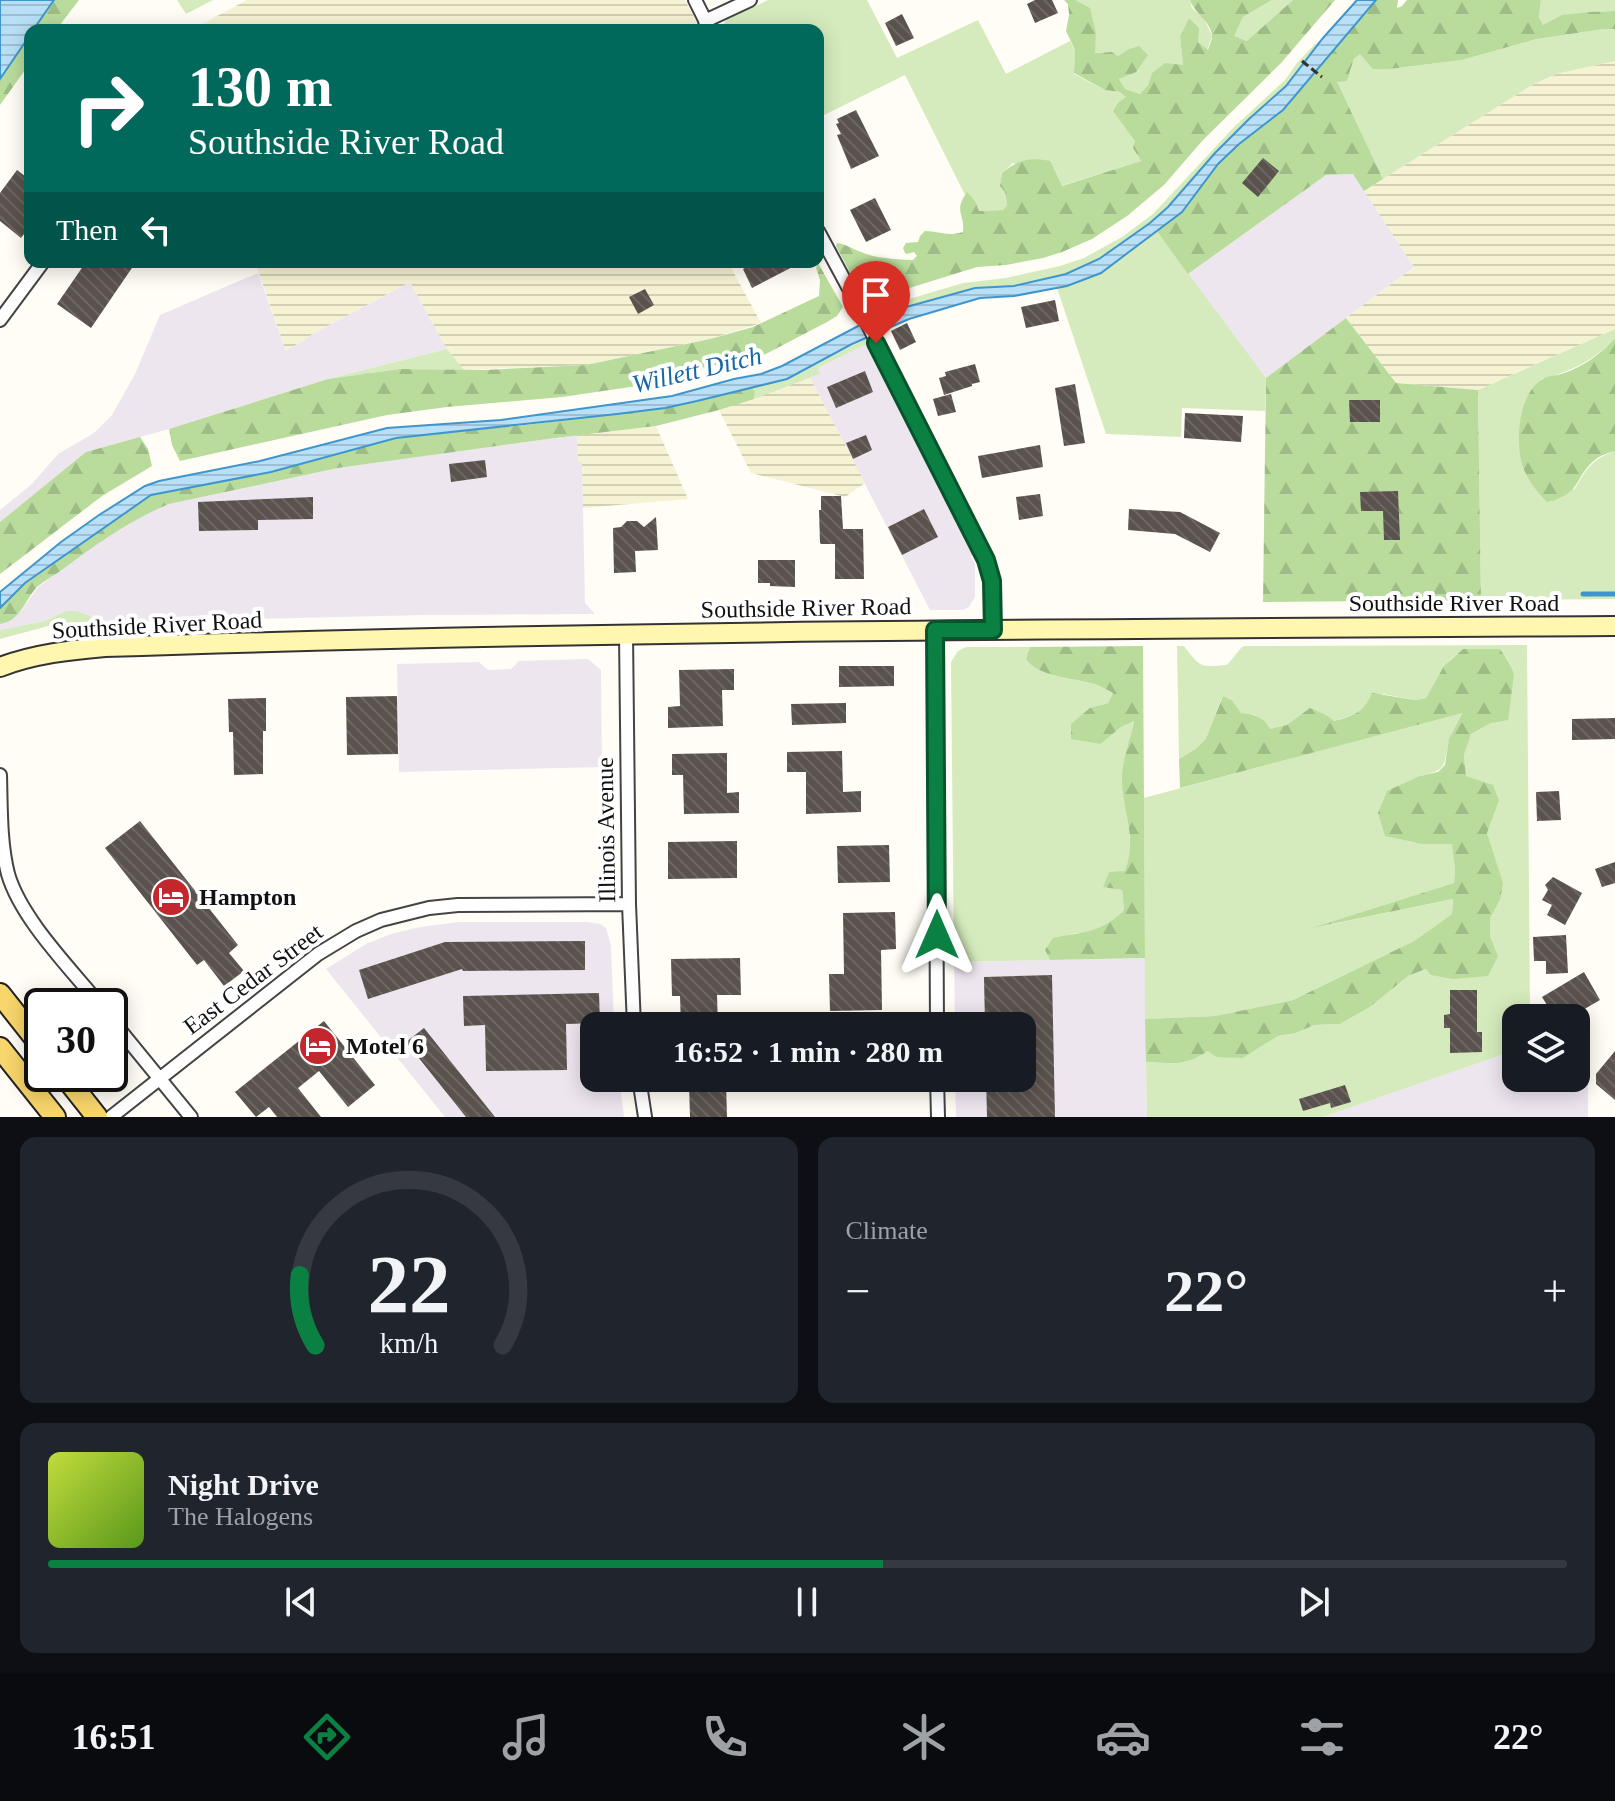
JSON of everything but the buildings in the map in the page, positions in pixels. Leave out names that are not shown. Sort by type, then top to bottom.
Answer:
[{"type":"main road","name":"Southside River Road","points":[[0,667],[53,653],[105,647],[626,633],[1615,626]]},
{"type":"main road","points":[[0,994],[24,1024]]},
{"type":"main road","points":[[0,1048],[55,1117]]},
{"type":"main road","points":[[77,1092],[97,1117]]},
{"type":"street","points":[[695,0],[706,24]]},
{"type":"street","points":[[710,24],[750,0]]},
{"type":"street","points":[[824,242],[986,560],[992,581],[993,630]]},
{"type":"street","points":[[0,320],[39,268]]},
{"type":"street","points":[[935,630],[937,1012]]},
{"type":"street","name":"Illinois Avenue","points":[[626,633],[633,1012]]},
{"type":"street","points":[[0,775],[3,848],[13,887],[41,932],[86,988]]},
{"type":"street","name":"East Cedar Street","points":[[111,1117],[318,954],[381,920],[429,908],[458,905],[629,904]]},
{"type":"street","points":[[128,1040],[191,1117]]},
{"type":"street","points":[[641,1092],[645,1117]]},
{"type":"street","points":[[937,1092],[938,1117]]},
{"type":"path","points":[[1302,61],[1322,77]]},
{"type":"shaded area","points":[[247,0],[685,0],[698,24],[202,24]]},
{"type":"shaded area","points":[[1615,61],[1615,329],[1478,390],[1396,383],[1346,318],[1414,267],[1364,191],[1532,85],[1556,74]]},
{"type":"shaded area","points":[[1354,174],[1414,267],[1266,378],[1188,274],[1326,175]]},
{"type":"shaded area","points":[[257,268],[731,268],[761,323],[710,339],[586,365],[464,370],[447,349],[410,282],[286,351]]},
{"type":"shaded area","points":[[258,273],[286,351],[410,282],[447,349],[328,379],[87,452],[0,522],[0,510],[32,484],[58,454],[94,433],[112,415],[135,374],[160,315]]},
{"type":"shaded area","points":[[869,343],[974,554],[971,556],[975,564],[975,597],[963,610],[930,610],[810,378],[819,374],[818,368]]},
{"type":"shaded area","points":[[810,378],[865,483],[845,497],[751,473],[719,410]]},
{"type":"shaded area","points":[[656,426],[688,499],[583,508],[582,462],[578,461],[577,435]]},
{"type":"shaded area","points":[[577,435],[578,461],[582,461],[585,603],[595,614],[91,623],[90,616],[78,611],[66,611],[45,621],[0,630],[0,624],[21,611],[38,587],[105,538],[145,514],[169,504],[338,468]]},
{"type":"shaded area","points":[[588,659],[601,670],[602,767],[399,772],[397,664],[479,662],[488,670],[511,669],[519,661]]},
{"type":"shaded area","points":[[459,922],[588,922],[606,928],[611,945],[613,1012],[580,1012],[580,1092],[621,1092],[624,1117],[445,1117],[326,969],[366,944],[420,927]]},
{"type":"shaded area","points":[[1145,958],[1147,1117],[956,1117],[955,1092],[1036,1092],[1036,1012],[955,1012],[954,962]]},
{"type":"shaded area","points":[[1502,1055],[1502,1092],[1588,1092],[1588,1117],[1323,1117]]},
{"type":"green space","points":[[54,0],[79,0],[61,24],[37,24]]},
{"type":"green space","points":[[177,0],[213,0],[186,14]]},
{"type":"green space","points":[[768,0],[867,0],[897,58],[978,20],[1006,74],[1070,41],[1075,50],[1074,74],[1126,97],[1126,126],[1136,142],[1133,148],[1141,161],[1061,186],[1013,163],[1002,173],[1000,186],[1005,192],[1007,205],[1003,210],[979,211],[967,193],[965,195],[905,75],[824,115],[824,24],[724,24],[726,20]]},
{"type":"green space","points":[[1064,0],[1075,0],[1090,8],[1096,33],[1095,53],[1112,52],[1118,56],[1139,46],[1148,55],[1136,72],[1119,79],[1125,89],[1140,94],[1148,85],[1152,73],[1165,63],[1183,65],[1180,37],[1189,18],[1199,28],[1198,42],[1208,50],[1211,31],[1190,0],[1272,0],[1243,17],[1234,36],[1247,41],[1293,0],[1335,0],[1281,63],[1203,140],[1164,185],[1127,216],[1092,239],[1043,258],[977,267],[868,301],[862,295],[837,243],[874,256],[913,260],[917,256],[914,252],[907,254],[903,248],[906,243],[918,242],[925,231],[947,234],[963,232],[960,208],[967,192],[979,211],[1003,210],[1007,205],[1005,192],[1000,186],[1002,173],[1019,162],[1036,159],[1050,161],[1062,186],[1141,161],[1133,148],[1135,141],[1113,111],[1126,97],[1120,92],[1105,90],[1074,73],[1075,50],[1066,31],[1069,15],[1068,4]]},
{"type":"green space","points":[[1075,0],[1190,0],[1192,8],[1204,18],[1212,36],[1207,51],[1198,42],[1180,37],[1183,65],[1152,73],[1148,85],[1140,94],[1124,89],[1119,79],[1127,50],[1118,56],[1112,52],[1094,53],[1096,33]]},
{"type":"green space","points":[[1272,0],[1293,0],[1248,41],[1233,37],[1243,17]]},
{"type":"green space","points":[[1376,0],[1398,0],[1397,8],[1407,0],[1541,0],[1539,17],[1543,25],[1562,15],[1615,11],[1615,29],[1537,39],[1462,60],[1390,69],[1373,69],[1360,54],[1354,59],[1347,81],[1337,82],[1383,179],[1364,191],[1353,174],[1326,175],[1188,274],[1156,230],[1182,212],[1218,164],[1239,144],[1283,110]]},
{"type":"green space","points":[[1541,0],[1615,0],[1615,11],[1590,12],[1543,25],[1539,17]]},
{"type":"green space","points":[[1615,29],[1615,61],[1556,74],[1532,85],[1383,179],[1336,82],[1350,73],[1354,59],[1361,53],[1373,68],[1391,69],[1462,60],[1537,39]]},
{"type":"green space","points":[[1323,38],[1286,86],[1215,153],[1168,207],[1099,259],[1066,274],[1014,286],[975,288],[871,318],[869,313],[963,283],[1006,278],[1060,266],[1084,258],[1122,237],[1153,214]]},
{"type":"green space","points":[[24,44],[24,71],[0,105],[0,79]]},
{"type":"green space","points":[[1156,230],[1266,378],[1265,411],[1182,408],[1181,437],[1106,434],[1057,288],[1101,273]]},
{"type":"green space","points":[[816,268],[821,268],[843,307],[837,316],[762,356],[701,368],[644,385],[562,397],[387,415],[180,461],[172,445],[169,429],[328,379],[399,369],[484,370],[586,365],[710,339],[753,327],[819,296],[820,280]]},
{"type":"green space","points":[[1346,318],[1396,383],[1478,390],[1481,600],[1263,602],[1266,378]]},
{"type":"green space","points":[[1615,329],[1615,338],[1590,359],[1572,369],[1541,379],[1574,490],[1590,466],[1615,451],[1615,599],[1481,600],[1478,390]]},
{"type":"green space","points":[[867,338],[869,343],[818,368],[820,374],[754,399],[755,391],[751,388],[788,379]]},
{"type":"green space","points":[[1615,338],[1615,451],[1596,459],[1567,494],[1547,502],[1531,483],[1521,460],[1519,429],[1528,396],[1543,378],[1585,363]]},
{"type":"green space","points":[[447,349],[464,370],[399,369],[328,379]]},
{"type":"green space","points":[[751,388],[755,391],[754,399],[656,426],[338,468],[169,504],[139,518],[40,584],[13,619],[0,624],[0,608],[25,583],[151,495],[271,472],[396,438],[665,408]]},
{"type":"green space","points":[[140,437],[148,449],[152,466],[102,496],[0,574],[0,522],[86,452]]},
{"type":"green space","points":[[66,611],[78,611],[90,616],[91,623],[48,626],[0,639],[0,630],[45,621]]},
{"type":"green space","points":[[1527,645],[1530,1004],[1502,1004],[1502,1055],[1323,1117],[1147,1117],[1146,1062],[1185,1062],[1208,1051],[1243,1058],[1278,1036],[1314,1025],[1340,1024],[1370,1007],[1408,976],[1427,969],[1432,975],[1498,956],[1490,936],[1490,917],[1500,900],[1487,833],[1499,801],[1476,780],[1466,776],[1464,755],[1471,734],[1491,723],[1463,649],[1450,660],[1426,698],[1415,700],[1383,694],[1369,702],[1358,714],[1333,721],[1297,719],[1270,730],[1255,715],[1241,713],[1232,700],[1223,696],[1206,740],[1179,759],[1177,646],[1184,646],[1198,662],[1211,666],[1227,665],[1245,646]]},
{"type":"green space","points":[[1143,646],[1145,958],[1050,960],[1045,950],[1053,938],[1100,927],[1124,910],[1122,890],[1103,887],[1109,872],[1125,871],[1128,859],[1130,838],[1122,776],[1134,721],[1121,727],[1101,744],[1071,739],[1071,724],[1090,708],[1108,703],[1113,693],[1094,684],[1039,670],[1026,659],[1030,647]]},
{"type":"green space","points":[[966,647],[1030,647],[1026,659],[1039,670],[1094,684],[1113,693],[1108,703],[1090,708],[1101,744],[1134,720],[1124,764],[1131,856],[1125,871],[1103,886],[1122,890],[1124,910],[1112,922],[1094,931],[1072,934],[1045,950],[1050,960],[954,962],[951,662],[958,651]]},
{"type":"green space","points":[[1463,649],[1500,649],[1514,674],[1508,720],[1491,723],[1471,734],[1464,755],[1466,776],[1493,785],[1499,801],[1487,833],[1503,883],[1500,900],[1490,918],[1490,936],[1498,956],[1488,976],[1453,979],[1431,975],[1426,969],[1408,976],[1370,1007],[1340,1024],[1314,1025],[1278,1036],[1243,1058],[1217,1057],[1208,1051],[1185,1062],[1146,1062],[1145,1019],[1215,1016],[1293,1000],[1414,941],[1452,914],[1453,899],[1312,928],[1454,883],[1452,844],[1423,844],[1385,836],[1378,813],[1387,791],[1420,776],[1438,772],[1445,765],[1449,739],[1462,713],[1180,788],[1179,759],[1206,739],[1223,696],[1232,700],[1241,713],[1258,717],[1270,729],[1287,725],[1310,708],[1334,721],[1357,713],[1372,693],[1415,700],[1426,698],[1444,666]]},
{"type":"green space","points":[[1462,712],[1450,738],[1443,766],[1436,772],[1420,776],[1423,844],[1453,844],[1454,883],[1323,926],[1453,899],[1452,914],[1414,941],[1293,1000],[1215,1016],[1145,1019],[1144,798]]},
{"type":"water","points":[[0,0],[54,0],[37,24],[24,24],[24,44],[0,79]]},
{"type":"water","points":[[1357,0],[1376,0],[1283,110],[1218,164],[1182,212],[1101,273],[1067,286],[1014,296],[980,298],[909,319],[852,344],[787,379],[697,401],[617,414],[396,438],[271,472],[151,495],[25,583],[0,608],[0,592],[61,542],[145,486],[159,481],[260,461],[387,428],[501,420],[672,396],[782,366],[881,314],[975,288],[1014,286],[1066,274],[1099,259],[1168,207],[1215,153],[1286,86]]},
{"type":"waterway","points":[[1583,594],[1615,594]]},
{"type":"place","name":"Hampton","points":[[171,897]]},
{"type":"place","name":"Motel 6","points":[[318,1046]]},
{"type":"route","points":[[876,343],[986,560],[992,581],[993,630],[935,630],[937,935]]},
{"type":"water label","name":"Willett Ditch","points":[[697,370]]}]
